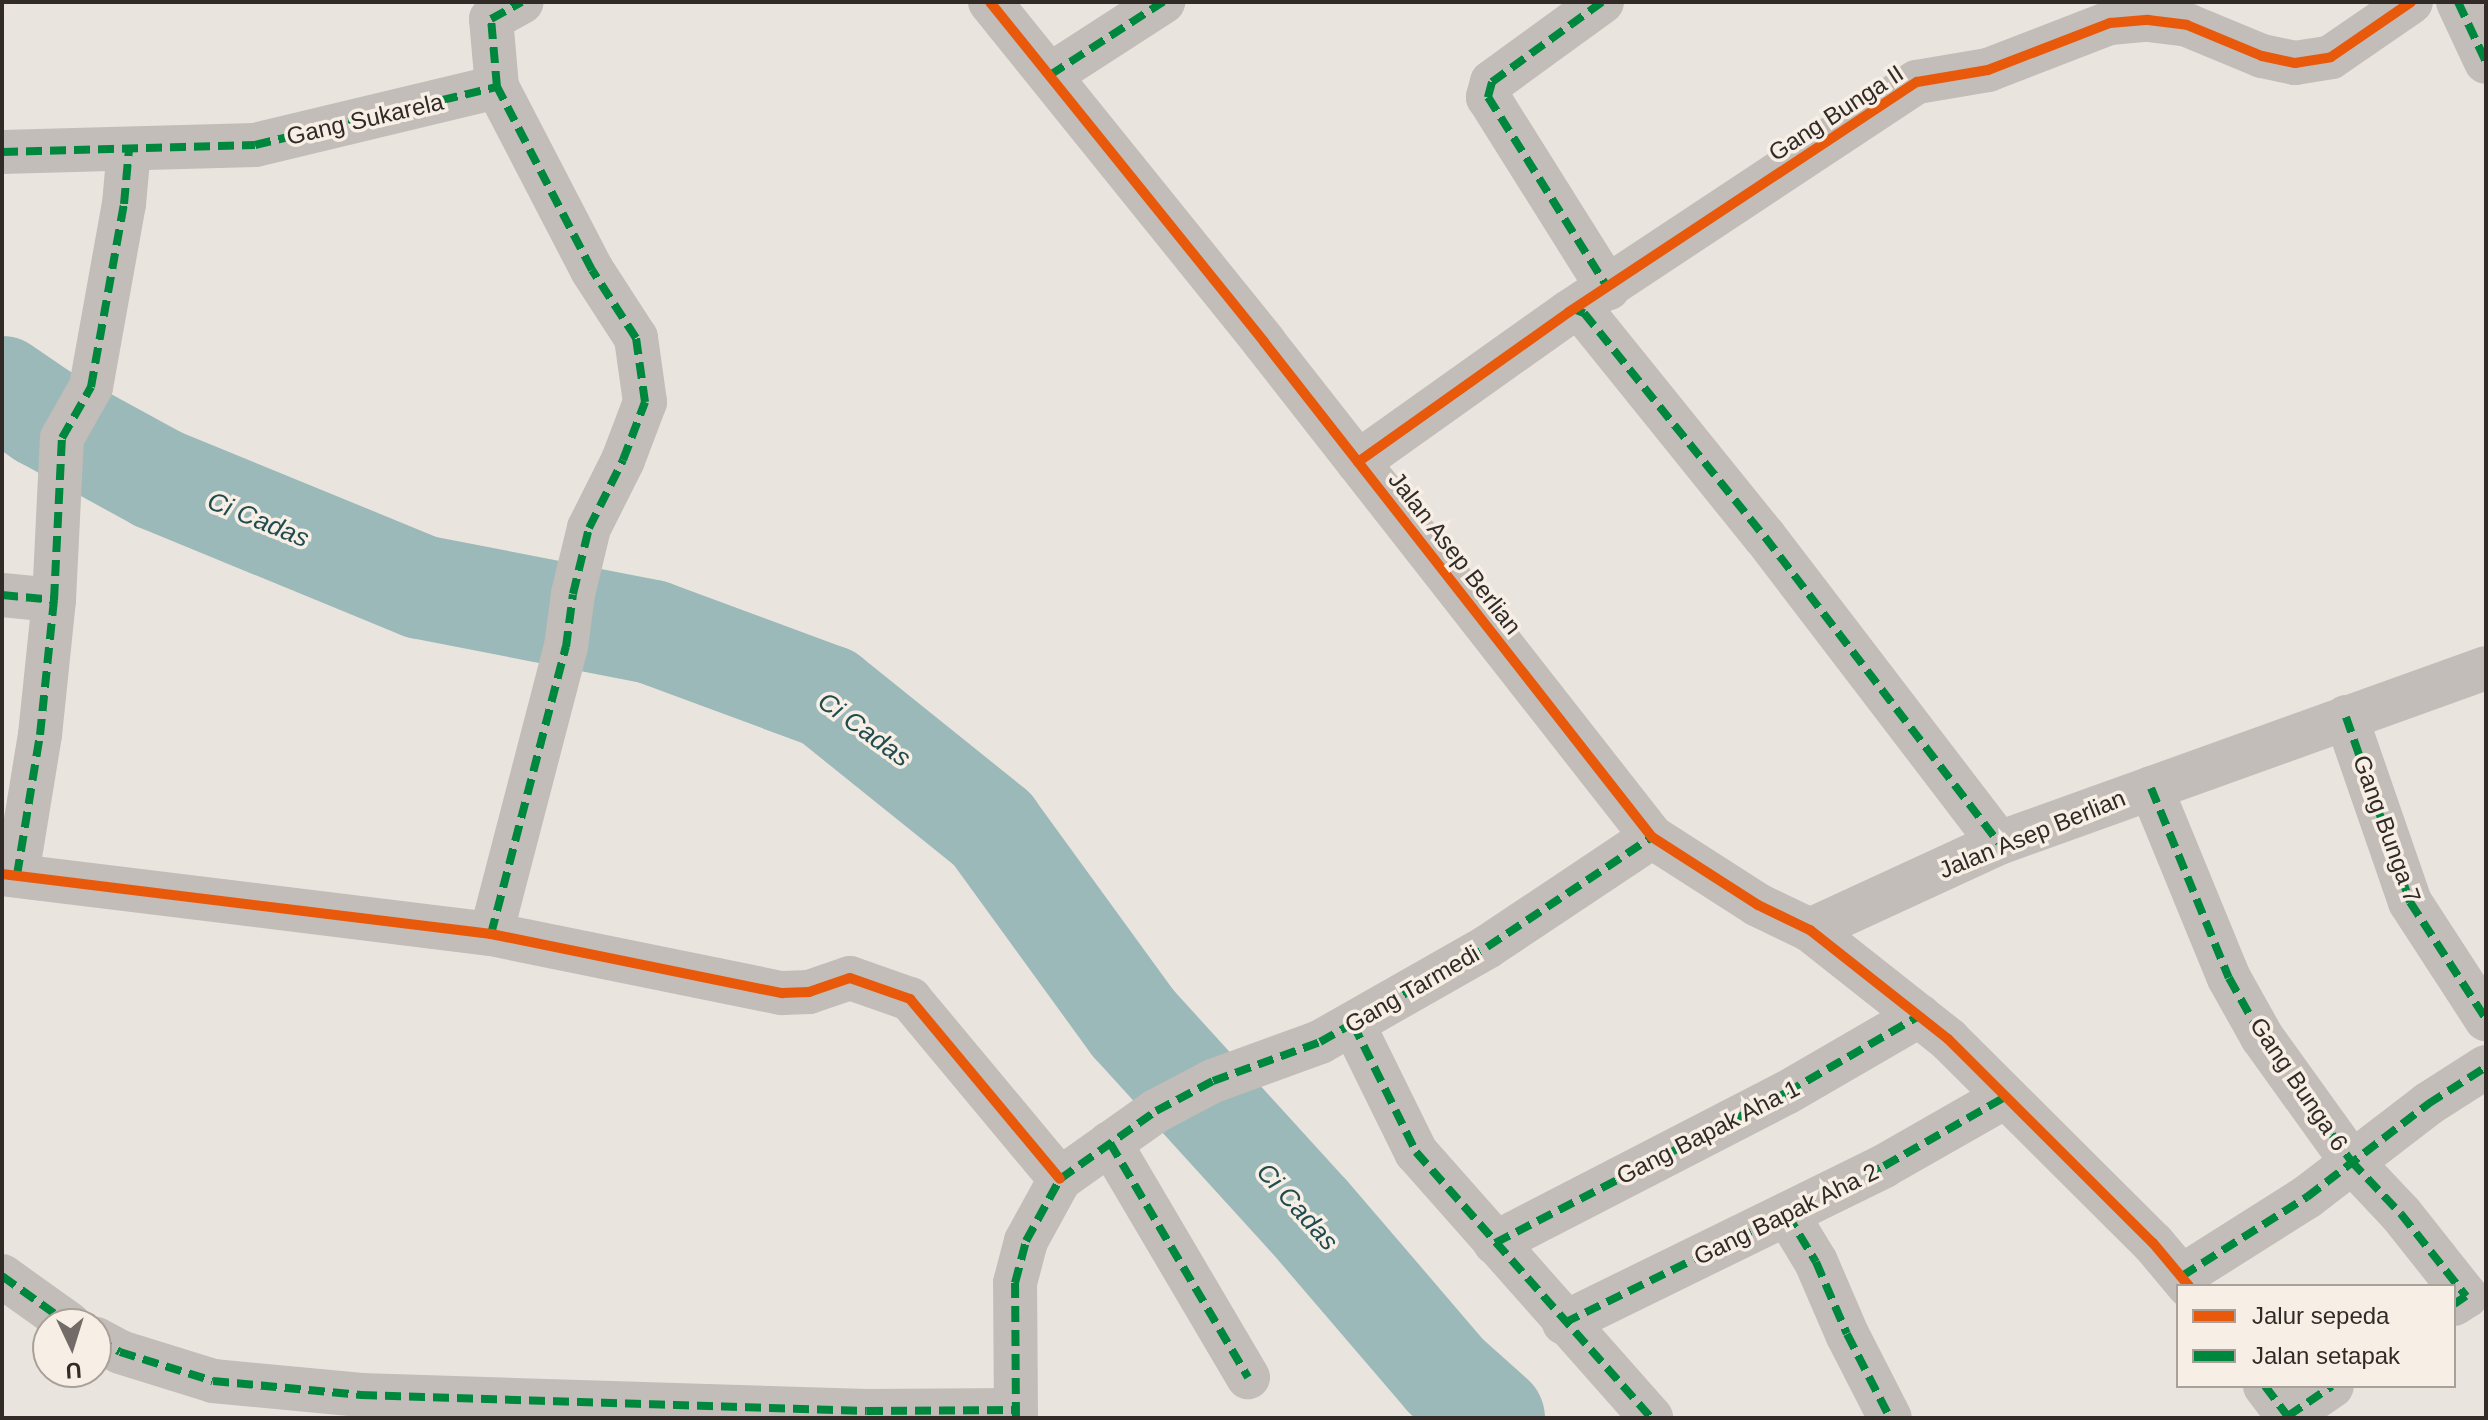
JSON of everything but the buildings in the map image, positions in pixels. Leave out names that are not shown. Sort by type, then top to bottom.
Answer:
[{"type":"street","points":[[491,934],[566,647],[573,594],[589,528],[623,460],[645,402],[636,338],[592,270],[497,87],[491,19],[522,2]]},
{"type":"street","name":"Jalan Asep Berlian","points":[[990,2],[1358,462],[1652,837],[1758,905],[1810,930],[1999,843],[2486,668]]},
{"type":"street","points":[[1050,75],[1163,2]]},
{"type":"street","points":[[1602,2],[1492,82],[1488,97],[1592,299],[1584,313],[1756,525],[1999,843]]},
{"type":"street","name":"Gang Bunga II","points":[[1358,462],[1592,299],[1917,82],[1988,70],[2110,23],[2148,20],[2187,25],[2262,56],[2295,63],[2331,57],[2411,2]]},
{"type":"street","points":[[2458,2],[2486,62]]},
{"type":"street","name":"Gang Sukarela","points":[[2,152],[255,145],[497,87]]},
{"type":"street","points":[[112,1348],[213,1381],[361,1395],[1015,1414],[1015,1283],[1026,1241],[1060,1179],[910,999],[850,978],[809,992],[782,993],[491,934],[10,874],[40,735],[54,600],[62,438],[91,387],[124,204],[129,149]]},
{"type":"street","points":[[2,595],[54,600]]},
{"type":"street","name":"Gang Bunga 7","points":[[2346,717],[2410,902],[2486,1018]]},
{"type":"street","name":"Gang Bunga 6","points":[[2151,788],[2229,978],[2242,995],[2262,1037],[2351,1161],[2401,1214],[2466,1296],[2456,1303]]},
{"type":"street","name":"Gang Tarmedi","points":[[1060,1179],[1156,1111],[1213,1081],[1320,1042],[1487,947],[1652,837]]},
{"type":"street","points":[[1810,930],[1948,1039],[2185,1281],[2307,1197],[2428,1104],[2486,1067]]},
{"type":"street","name":"Gang Bapak Aha 1","points":[[1495,1243],[1786,1093],[1919,1016]]},
{"type":"street","points":[[1353,1024],[1416,1152],[1651,1418]]},
{"type":"street","name":"Gang Bapak Aha 2","points":[[1564,1323],[1884,1166],[2005,1097]]},
{"type":"street","points":[[1110,1143],[1248,1377]]},
{"type":"street","points":[[1787,1214],[1816,1262],[1847,1334],[1890,1418]]},
{"type":"street","points":[[2,1276],[47,1308]]},
{"type":"street","points":[[2281,1407],[2327,1388]]},
{"type":"waterway","name":"Ci Cadas","points":[[2,388],[43,416],[158,479],[421,587],[652,632],[828,697],[992,829],[1133,1023],[1308,1215],[1446,1376],[1493,1418]]},
{"type":"marked path","points":[[491,934],[566,647],[573,594],[589,528],[623,460],[645,402],[636,338],[592,270],[497,87],[491,19],[522,2]]},
{"type":"marked path","points":[[1050,75],[1163,2]]},
{"type":"marked path","points":[[1602,2],[1492,82],[1488,97],[1608,288]]},
{"type":"marked path","points":[[2458,2],[2486,62]]},
{"type":"marked path","points":[[2,152],[255,145],[497,87]]},
{"type":"marked path","points":[[17,875],[40,735],[54,600],[62,438],[91,387],[124,204],[129,149]]},
{"type":"marked path","points":[[1581,307],[1576,310],[1584,313],[1765,537],[1999,843]]},
{"type":"marked path","points":[[2,595],[54,600]]},
{"type":"marked path","points":[[2346,717],[2410,902],[2486,1019]]},
{"type":"marked path","points":[[2151,788],[2229,978],[2262,1037],[2351,1161],[2401,1214],[2466,1296],[2456,1303]]},
{"type":"marked path","points":[[1016,1418],[1015,1283],[1026,1241],[1060,1179],[1156,1111],[1213,1081],[1320,1042],[1487,947],[1652,837]]},
{"type":"marked path","points":[[1495,1243],[1786,1093],[1919,1016]]},
{"type":"marked path","points":[[1353,1024],[1416,1152],[1651,1418]]},
{"type":"marked path","points":[[2182,1276],[2307,1197],[2428,1104],[2486,1067]]},
{"type":"marked path","points":[[1564,1323],[1884,1166],[2005,1097]]},
{"type":"marked path","points":[[1110,1143],[1248,1377]]},
{"type":"marked path","points":[[1787,1214],[1816,1262],[1847,1334],[1890,1418]]},
{"type":"marked path","points":[[2,1276],[47,1308]]},
{"type":"marked path","points":[[112,1348],[213,1381],[361,1395],[867,1411],[1015,1410]]},
{"type":"marked path","points":[[2266,1388],[2289,1418]]},
{"type":"marked path","points":[[2288,1416],[2329,1388]]},
{"type":"cycle path","points":[[990,2],[1264,342],[1652,837],[1758,905],[1810,930],[1948,1039],[2153,1243],[2187,1284]]},
{"type":"cycle path","points":[[1358,462],[1569,312],[1917,82],[1988,70],[2110,23],[2148,20],[2187,25],[2262,56],[2295,63],[2331,57],[2411,2]]},
{"type":"cycle path","points":[[2,874],[491,934],[782,993],[809,992],[850,978],[910,999],[1060,1179]]}]
